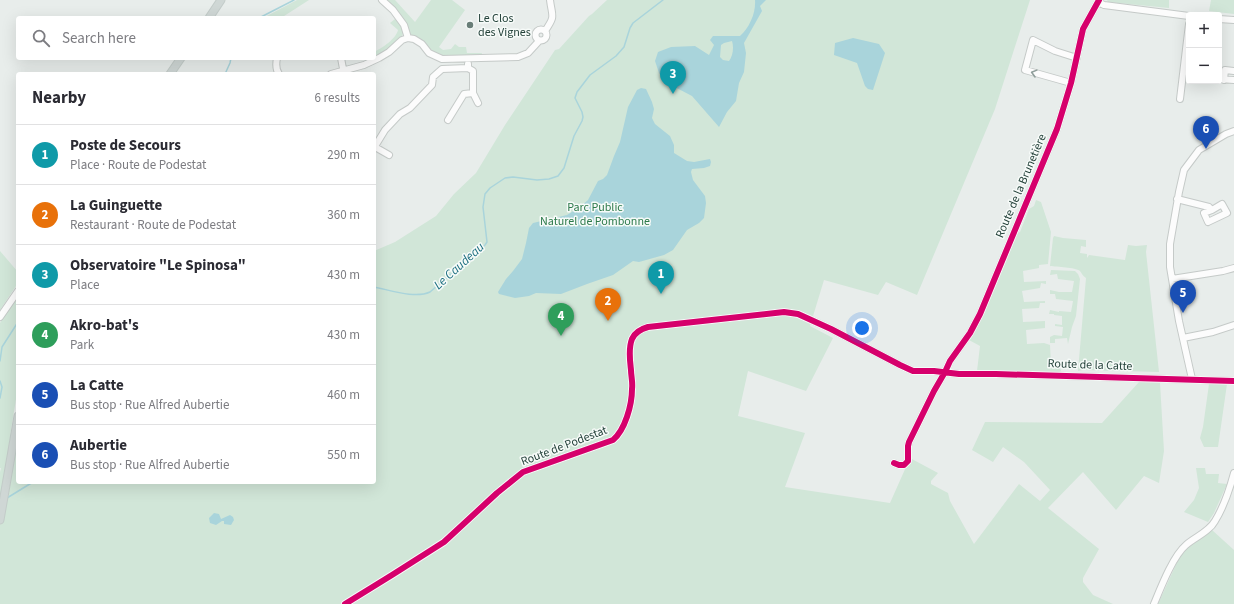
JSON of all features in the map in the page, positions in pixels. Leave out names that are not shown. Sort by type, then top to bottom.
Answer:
[{"type":"main road","points":[[210,16],[221,0]]},
{"type":"main road","points":[[171,72],[180,60]]},
{"type":"main road","points":[[0,520],[16,428]]},
{"type":"street","points":[[382,0],[393,10],[404,25],[408,38]]},
{"type":"street","points":[[376,59],[389,52],[402,40],[408,38],[414,39],[422,44],[429,53],[442,59],[518,57],[528,52],[539,41],[535,36],[537,31],[545,31],[554,18],[550,0]]},
{"type":"street","points":[[1099,1],[1104,5],[1186,16]]},
{"type":"street","name":"Route de la Brunetière","points":[[894,462],[899,465],[904,465],[908,461],[909,442],[950,361],[970,333],[980,314],[1057,129],[1071,83],[1083,29],[1099,1]]},
{"type":"street","points":[[1222,19],[1234,20]]},
{"type":"street","points":[[1071,83],[1025,70],[1033,40],[1055,51],[1077,58]]},
{"type":"street","points":[[468,58],[468,68]]},
{"type":"street","points":[[276,60],[278,72]]},
{"type":"street","points":[[341,60],[344,72],[375,60]]},
{"type":"street","points":[[376,144],[385,130],[400,114],[410,108],[432,85],[433,77],[442,69],[468,68],[473,71],[473,93],[478,103]]},
{"type":"street","points":[[1234,71],[1225,70],[1222,79],[1234,80]]},
{"type":"street","points":[[1180,99],[1186,76]]},
{"type":"street","points":[[448,120],[464,94],[473,93]]},
{"type":"street","points":[[1192,379],[1170,267],[1170,244],[1177,200],[1184,170],[1200,150],[1226,134],[1234,131]]},
{"type":"street","points":[[376,148],[389,155]]},
{"type":"street","points":[[1177,200],[1210,207],[1212,210]]},
{"type":"street","points":[[1172,279],[1234,268]]},
{"type":"street","points":[[0,317],[16,294]]},
{"type":"street","name":"Route de Podestat","points":[[344,604],[444,542],[497,493],[523,472],[613,440],[618,436],[621,432],[631,399],[631,343],[637,332],[648,326],[784,312],[798,314],[913,371],[945,372]]},
{"type":"street","points":[[1183,338],[1213,332],[1234,325]]},
{"type":"street","name":"Route de la Catte","points":[[945,372],[959,374],[1234,380]]},
{"type":"street","points":[[1154,604],[1177,556],[1187,544],[1200,535],[1214,522],[1234,473]]},
{"type":"green space","points":[[297,0],[309,0],[284,16],[267,16]]},
{"type":"green space","points":[[386,0],[395,0],[415,22],[431,0],[452,0],[465,10],[439,47],[443,50],[451,49],[455,44],[459,47],[466,47],[467,53],[482,53],[481,56],[443,57],[435,55],[419,39],[410,35],[406,23]]},
{"type":"green space","name":"Parc Public Naturel de Pombonne","points":[[607,0],[1030,0],[995,109],[917,295],[886,282],[878,295],[824,280],[810,326],[833,338],[806,391],[748,371],[738,416],[805,433],[785,487],[890,503],[910,458],[938,473],[931,481],[931,484],[948,493],[950,501],[974,544],[1019,484],[1040,501],[1050,490],[1024,462],[1003,447],[993,462],[972,450],[985,422],[1102,423],[1139,382],[1160,383],[1164,451],[1159,483],[1144,476],[1116,510],[1083,472],[1048,508],[1099,549],[1083,578],[1083,582],[1093,595],[1113,604],[0,604],[0,323],[16,298],[16,399],[10,436],[16,417],[16,484],[376,484],[376,250],[395,242],[436,216],[454,194],[476,173],[505,125],[555,50],[559,49]]},
{"type":"green space","points":[[1107,0],[1169,0],[1169,8],[1108,2]]},
{"type":"green space","points":[[1211,0],[1234,0],[1234,14],[1209,11]]},
{"type":"green space","points":[[395,19],[401,25],[403,34],[394,45],[376,57],[376,51],[388,43],[397,33],[398,30],[390,23]]},
{"type":"green space","points":[[1036,200],[1041,202],[1051,232],[1048,264],[1039,265],[1039,268],[1023,271],[1024,282],[1046,281],[1046,284],[1041,283],[1040,288],[1022,291],[1024,302],[1045,301],[1045,303],[1040,303],[1039,308],[1022,309],[1023,322],[1045,321],[1045,328],[1026,330],[1027,344],[1044,343],[1050,345],[1051,365],[1059,365],[1061,371],[1058,373],[977,371],[980,346],[969,340],[978,325],[1016,233],[1020,232],[1029,209],[1034,206]]},
{"type":"green space","points":[[1054,236],[1086,240],[1086,247],[1081,246],[1080,253],[1087,254],[1087,258],[1089,255],[1125,260],[1128,245],[1147,245],[1146,252],[1159,372],[1078,371],[1086,278],[1078,270],[1050,266]]},
{"type":"green space","points":[[0,251],[16,270],[16,286],[0,310]]},
{"type":"green space","points":[[1051,270],[1075,271],[1080,279],[1076,316],[1068,344],[1067,338],[1055,339],[1055,343],[1050,343],[1050,337],[1054,335],[1062,336],[1063,327],[1055,326],[1055,324],[1062,325],[1062,316],[1049,314],[1050,310],[1071,312],[1073,301],[1056,299],[1055,294],[1050,294],[1050,290],[1072,292],[1074,281],[1058,279],[1057,274],[1050,275]]},
{"type":"green space","points":[[1209,384],[1227,384],[1218,447],[1204,447],[1200,438]]},
{"type":"green space","points":[[1196,468],[1205,468],[1206,474],[1219,474],[1218,483],[1227,484],[1214,513],[1208,522],[1184,512],[1194,500],[1199,488]]},
{"type":"green space","points":[[1212,530],[1234,550],[1234,604],[1158,604],[1179,558],[1187,548]]},
{"type":"water","points":[[755,0],[766,0],[760,6],[762,11],[744,43],[746,53],[744,72],[739,83],[736,101],[727,112],[719,127],[692,96],[667,83],[659,73],[655,61],[658,52],[671,47],[695,46],[709,55],[714,45],[710,40],[713,36],[740,36],[744,32],[752,19]],"holes":[[[732,41],[733,51],[729,61],[723,60],[720,57],[721,45]]]},
{"type":"water","points":[[853,38],[879,44],[885,53],[873,90],[868,89],[865,86],[857,63],[834,55],[835,43]]},
{"type":"water","points":[[641,88],[646,89],[652,102],[654,109],[652,118],[655,124],[670,136],[674,145],[674,153],[687,161],[694,162],[710,159],[710,166],[692,169],[691,172],[693,180],[705,196],[706,203],[704,218],[699,223],[687,230],[673,250],[664,255],[639,262],[633,261],[613,275],[561,294],[536,293],[529,296],[515,298],[499,294],[498,292],[506,279],[522,259],[529,228],[533,223],[567,215],[580,207],[588,200],[598,181],[607,175],[620,142],[628,107],[637,90]]},
{"type":"water","points":[[214,513],[219,514],[221,519],[230,515],[234,520],[231,525],[224,524],[224,521],[216,525],[210,523],[209,518]]},
{"type":"waterway","points":[[263,16],[294,0]]},
{"type":"waterway","name":"Le Caudeau","points":[[376,287],[417,295],[430,292],[487,242],[483,207],[485,194],[490,188],[505,178],[513,177],[537,180],[549,179],[558,176],[564,168],[574,136],[583,117],[575,98],[577,92],[590,75],[616,56],[624,47],[633,23],[663,0]]},
{"type":"waterway","points":[[226,72],[231,60]]},
{"type":"waterway","points":[[0,361],[2,347],[16,325]]},
{"type":"waterway","points":[[0,381],[2,387],[0,398]]},
{"type":"waterway","name":"Le Caudeau","points":[[7,498],[30,484]]},
{"type":"cycle path","points":[[894,463],[904,465],[908,461],[909,442],[950,361],[970,333],[980,314],[1057,129],[1071,83],[1083,29],[1099,0]]},
{"type":"cycle path","points":[[345,604],[444,542],[497,493],[523,472],[613,440],[624,424],[631,402],[631,343],[633,337],[637,333],[648,327],[784,312],[798,314],[831,329],[913,371],[934,371],[959,374],[1234,381]]},
{"type":"place","name":"Le Clos des Vignes","points":[[470,25]]},
{"type":"place","name":"Observatoire \"Le Spinosa\"","points":[[673,94]]},
{"type":"place","name":"Aubertie","points":[[1206,149]]},
{"type":"place","name":"Poste de Secours","points":[[661,294]]},
{"type":"place","name":"La Catte","points":[[1183,313]]},
{"type":"place","name":"La Guinguette","points":[[608,321]]},
{"type":"place","name":"Akro-bat's","points":[[561,336]]}]
